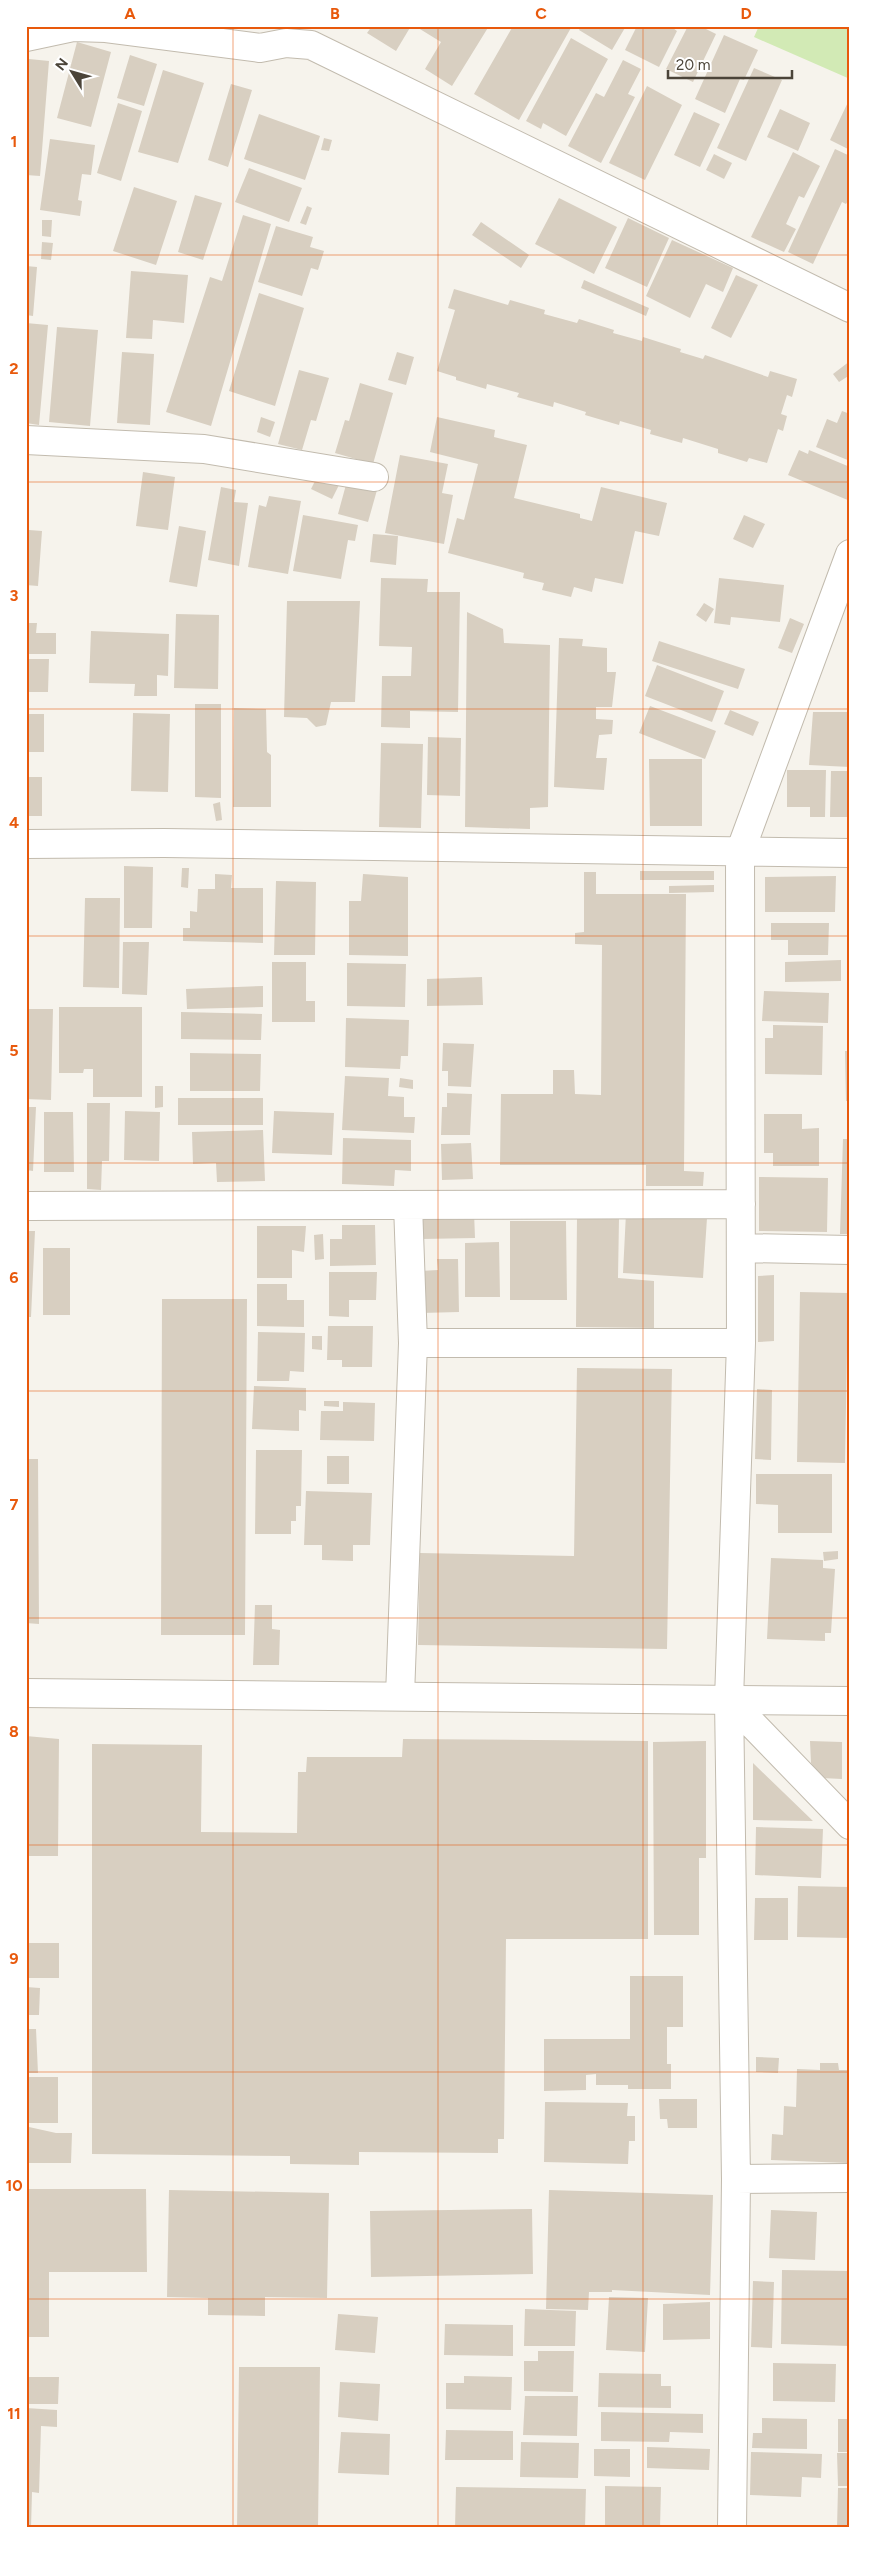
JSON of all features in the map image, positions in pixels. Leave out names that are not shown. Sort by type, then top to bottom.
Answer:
[{"type":"street","points":[[26,38],[73,27],[106,28],[260,48],[289,35],[850,308]]},
{"type":"street","points":[[26,440],[204,449],[374,477]]},
{"type":"street","points":[[732,2528],[736,2179],[729,1700],[741,1343],[740,852],[848,563]]},
{"type":"street","points":[[26,844],[164,843],[850,853]]},
{"type":"street","points":[[26,1206],[741,1204]]},
{"type":"street","points":[[400,1696],[413,1342],[408,1205]]},
{"type":"street","points":[[742,1248],[850,1250]]},
{"type":"street","points":[[413,1342],[741,1343]]},
{"type":"street","points":[[26,1693],[850,1701]]},
{"type":"street","points":[[729,1700],[850,1825]]},
{"type":"street","points":[[736,2179],[850,2178]]},
{"type":"green space","points":[[759,26],[850,26],[850,79],[754,37]]},
{"type":"building","points":[[372,26],[411,26],[396,51],[367,33]]},
{"type":"building","points":[[415,26],[489,26],[452,86],[425,69],[441,42]]},
{"type":"building","points":[[513,26],[572,26],[519,120],[474,94]]},
{"type":"building","points":[[581,26],[626,26],[612,50],[579,30]]},
{"type":"building","points":[[637,26],[670,26],[677,31],[659,67],[625,50]]},
{"type":"building","points":[[688,26],[700,26],[716,34],[693,82],[666,69]]},
{"type":"building","points":[[724,35],[758,50],[744,80],[740,79],[725,113],[695,99]]},
{"type":"building","points":[[571,38],[608,59],[566,136],[543,123],[541,129],[526,121]]},
{"type":"building","points":[[77,42],[111,52],[91,127],[57,118]]},
{"type":"building","points":[[130,55],[157,64],[144,106],[117,98]]},
{"type":"building","points":[[29,59],[49,61],[40,176],[26,175],[26,88]]},
{"type":"building","points":[[623,60],[641,69],[628,94],[635,97],[601,163],[568,146],[596,93],[604,97]]},
{"type":"building","points":[[754,68],[782,80],[746,161],[717,148]]},
{"type":"building","points":[[163,70],[204,83],[178,163],[138,152]]},
{"type":"building","points":[[231,84],[252,90],[228,167],[208,160]]},
{"type":"building","points":[[647,86],[682,105],[645,180],[609,163]]},
{"type":"building","points":[[850,98],[850,150],[830,140]]},
{"type":"building","points":[[118,103],[142,111],[121,181],[97,173]]},
{"type":"building","points":[[780,109],[810,123],[798,151],[767,137]]},
{"type":"building","points":[[694,112],[720,124],[700,167],[674,155]]},
{"type":"building","points":[[259,114],[320,136],[305,180],[244,159]]},
{"type":"building","points":[[324,138],[332,140],[329,151],[321,150]]},
{"type":"building","points":[[50,139],[95,145],[91,175],[82,174],[78,200],[82,201],[80,216],[40,210]]},
{"type":"building","points":[[835,149],[850,156],[850,197],[846,204],[842,202],[813,264],[788,252]]},
{"type":"building","points":[[793,152],[820,166],[804,198],[799,196],[786,224],[796,229],[784,252],[751,237]]},
{"type":"building","points":[[714,154],[732,163],[724,179],[706,170]]},
{"type":"building","points":[[249,168],[302,188],[289,222],[235,202]]},
{"type":"building","points":[[134,187],[177,201],[156,265],[113,251]]},
{"type":"building","points":[[195,195],[222,203],[203,260],[178,252]]},
{"type":"building","points":[[559,198],[617,227],[594,274],[535,244]]},
{"type":"building","points":[[307,206],[312,208],[306,225],[300,223]]},
{"type":"building","points":[[243,215],[271,224],[211,426],[166,412],[210,277],[222,281]]},
{"type":"building","points":[[628,218],[669,238],[647,287],[605,268]]},
{"type":"building","points":[[42,220],[52,220],[51,237],[42,236]]},
{"type":"building","points":[[481,222],[529,255],[521,268],[472,235]]},
{"type":"building","points":[[276,226],[313,237],[310,247],[324,251],[318,270],[311,268],[302,296],[258,282]]},
{"type":"building","points":[[672,240],[733,268],[723,292],[706,284],[690,318],[646,296]]},
{"type":"building","points":[[42,242],[53,243],[51,260],[41,259]]},
{"type":"building","points":[[26,266],[37,267],[33,316],[26,315]]},
{"type":"building","points":[[131,271],[188,275],[184,323],[153,320],[152,339],[126,338]]},
{"type":"building","points":[[736,275],[758,285],[731,338],[711,328]]},
{"type":"building","points":[[584,280],[649,308],[646,316],[581,288]]},
{"type":"building","points":[[454,289],[508,305],[510,300],[545,310],[544,314],[577,323],[579,319],[614,330],[613,333],[642,341],[643,337],[681,349],[680,352],[703,359],[705,355],[768,377],[770,371],[797,379],[792,397],[787,395],[781,414],[787,416],[783,431],[778,429],[767,463],[749,458],[747,462],[718,453],[718,449],[683,438],[682,443],[650,434],[651,430],[620,421],[619,425],[585,415],[586,412],[554,402],[553,407],[517,397],[519,393],[487,384],[486,389],[456,380],[456,377],[437,371],[455,310],[448,308]]},
{"type":"building","points":[[259,293],[304,308],[275,406],[229,391]]},
{"type":"building","points":[[26,323],[48,325],[39,425],[26,423]]},
{"type":"building","points":[[57,327],[98,330],[90,426],[49,422]]},
{"type":"building","points":[[122,352],[154,354],[150,425],[117,423]]},
{"type":"building","points":[[397,352],[414,357],[406,385],[388,380]]},
{"type":"building","points":[[850,361],[850,375],[839,382],[833,374]]},
{"type":"building","points":[[299,370],[329,378],[316,421],[311,420],[302,450],[278,444]]},
{"type":"building","points":[[360,383],[393,393],[373,464],[335,453],[345,420],[349,421]]},
{"type":"building","points":[[842,411],[850,414],[850,461],[816,447],[827,419],[837,423]]},
{"type":"building","points":[[261,417],[275,422],[270,437],[257,432]]},
{"type":"building","points":[[437,417],[495,430],[494,437],[527,445],[514,498],[580,514],[580,518],[592,521],[601,487],[667,503],[659,536],[635,531],[623,584],[595,578],[592,592],[574,587],[571,597],[542,590],[544,583],[523,578],[524,573],[448,553],[457,518],[464,520],[478,464],[430,452]]},
{"type":"building","points":[[799,450],[808,454],[809,450],[850,467],[850,501],[788,475]]},
{"type":"building","points":[[400,455],[448,464],[442,493],[453,495],[444,544],[385,533]]},
{"type":"building","points":[[143,472],[175,477],[168,530],[136,526]]},
{"type":"building","points":[[319,473],[340,483],[332,499],[311,489]]},
{"type":"building","points":[[347,481],[377,490],[368,522],[338,514]]},
{"type":"building","points":[[221,487],[236,490],[234,502],[248,503],[239,566],[208,560]]},
{"type":"building","points":[[269,496],[301,501],[288,574],[248,567],[259,505],[266,507]]},
{"type":"building","points":[[303,515],[358,525],[355,541],[348,540],[341,579],[293,571]]},
{"type":"building","points":[[744,515],[765,524],[753,548],[733,539]]},
{"type":"building","points":[[179,526],[206,531],[197,587],[169,582]]},
{"type":"building","points":[[29,530],[42,531],[38,586],[26,585]]},
{"type":"building","points":[[373,534],[398,536],[396,565],[370,562]]},
{"type":"building","points":[[381,578],[428,579],[427,592],[460,592],[458,712],[410,711],[410,728],[381,727],[382,676],[411,676],[412,647],[379,646]]},
{"type":"building","points":[[719,578],[784,585],[780,622],[731,617],[730,625],[714,623]]},
{"type":"building","points":[[287,601],[360,601],[355,702],[331,702],[326,725],[316,727],[307,718],[284,717]]},
{"type":"building","points":[[704,603],[714,609],[706,622],[696,615]]},
{"type":"building","points":[[467,612],[503,629],[504,643],[550,645],[548,807],[530,808],[530,829],[465,827]]},
{"type":"building","points":[[176,614],[219,615],[218,689],[174,688]]},
{"type":"building","points":[[790,618],[804,624],[792,653],[778,648]]},
{"type":"building","points":[[26,623],[37,623],[36,633],[56,633],[56,654],[26,654]]},
{"type":"building","points":[[91,631],[169,634],[168,676],[157,675],[157,696],[134,696],[135,684],[89,683]]},
{"type":"building","points":[[559,638],[583,639],[582,646],[607,648],[607,672],[616,672],[612,707],[596,707],[596,719],[613,720],[612,734],[599,735],[596,758],[607,758],[604,790],[554,787]]},
{"type":"building","points":[[659,641],[745,669],[738,689],[652,661]]},
{"type":"building","points":[[26,659],[49,659],[48,692],[26,692]]},
{"type":"building","points":[[657,665],[724,691],[712,722],[645,696]]},
{"type":"building","points":[[195,704],[221,704],[221,798],[195,797]]},
{"type":"building","points":[[650,706],[716,731],[705,759],[639,733]]},
{"type":"building","points":[[234,708],[266,709],[267,752],[271,755],[271,807],[233,807]]},
{"type":"building","points":[[730,710],[759,722],[753,736],[724,724]]},
{"type":"building","points":[[813,712],[850,712],[850,767],[809,765]]},
{"type":"building","points":[[133,713],[170,714],[168,792],[131,791]]},
{"type":"building","points":[[26,714],[44,714],[44,752],[26,752]]},
{"type":"building","points":[[428,737],[461,738],[460,796],[427,795]]},
{"type":"building","points":[[381,743],[423,744],[421,828],[379,827]]},
{"type":"building","points":[[649,759],[702,759],[702,826],[650,826]]},
{"type":"building","points":[[787,770],[826,770],[825,817],[810,817],[810,807],[787,807]]},
{"type":"building","points":[[831,771],[850,771],[850,817],[830,817]]},
{"type":"building","points":[[26,777],[42,777],[42,816],[26,816]]},
{"type":"building","points":[[220,802],[222,820],[216,821],[213,804]]},
{"type":"building","points":[[124,866],[153,867],[152,928],[124,928]]},
{"type":"building","points":[[182,868],[189,868],[188,888],[181,887]]},
{"type":"building","points":[[640,871],[714,871],[714,880],[640,880]]},
{"type":"building","points":[[584,872],[596,872],[596,894],[686,894],[684,1171],[704,1172],[703,1186],[646,1186],[646,1165],[500,1165],[501,1094],[553,1094],[553,1070],[574,1070],[575,1094],[601,1095],[602,945],[575,944],[575,933],[584,932]]},
{"type":"building","points":[[215,874],[232,875],[231,888],[263,888],[263,943],[183,941],[183,928],[190,928],[190,911],[197,912],[198,889],[215,889]]},
{"type":"building","points":[[363,874],[408,877],[408,956],[349,955],[349,901],[361,901]]},
{"type":"building","points":[[836,876],[835,912],[765,912],[765,877]]},
{"type":"building","points":[[276,881],[316,882],[315,955],[274,955]]},
{"type":"building","points":[[714,885],[714,892],[669,893],[669,886]]},
{"type":"building","points":[[85,898],[120,898],[119,988],[83,987]]},
{"type":"building","points":[[771,923],[829,923],[828,955],[788,955],[788,940],[771,940]]},
{"type":"building","points":[[123,942],[149,942],[147,995],[122,994]]},
{"type":"building","points":[[841,960],[841,981],[785,982],[785,962]]},
{"type":"building","points":[[272,962],[306,962],[306,1001],[315,1001],[315,1022],[272,1022]]},
{"type":"building","points":[[347,963],[406,964],[405,1007],[347,1006]]},
{"type":"building","points":[[482,977],[483,1005],[427,1006],[427,979]]},
{"type":"building","points":[[263,986],[263,1007],[187,1009],[186,989]]},
{"type":"building","points":[[764,991],[829,993],[828,1023],[762,1021]]},
{"type":"building","points":[[59,1007],[142,1007],[142,1097],[93,1097],[93,1069],[84,1069],[83,1073],[59,1073]]},
{"type":"building","points":[[26,1009],[53,1009],[51,1100],[26,1099]]},
{"type":"building","points":[[181,1012],[262,1014],[261,1040],[181,1039]]},
{"type":"building","points":[[346,1018],[409,1020],[408,1056],[401,1056],[400,1069],[345,1067]]},
{"type":"building","points":[[773,1025],[823,1026],[822,1075],[765,1074],[765,1038],[773,1038]]},
{"type":"building","points":[[443,1043],[474,1044],[471,1087],[448,1086],[448,1071],[442,1071]]},
{"type":"building","points":[[845,1051],[850,1051],[850,1101],[846,1101]]},
{"type":"building","points":[[190,1053],[261,1054],[260,1091],[190,1091]]},
{"type":"building","points":[[345,1076],[389,1078],[388,1096],[404,1097],[404,1117],[415,1117],[414,1133],[342,1130]]},
{"type":"building","points":[[400,1078],[413,1080],[413,1089],[399,1087]]},
{"type":"building","points":[[155,1086],[163,1086],[163,1107],[155,1108]]},
{"type":"building","points":[[447,1093],[472,1094],[470,1135],[441,1135],[442,1107],[447,1107]]},
{"type":"building","points":[[178,1098],[263,1098],[263,1125],[178,1125]]},
{"type":"building","points":[[87,1103],[110,1103],[109,1161],[102,1161],[101,1190],[87,1189]]},
{"type":"building","points":[[26,1107],[36,1107],[33,1171],[26,1170]]},
{"type":"building","points":[[125,1111],[160,1112],[159,1161],[124,1160]]},
{"type":"building","points":[[274,1111],[334,1113],[332,1155],[272,1153]]},
{"type":"building","points":[[44,1112],[73,1112],[74,1172],[44,1172]]},
{"type":"building","points":[[764,1114],[802,1114],[802,1129],[819,1128],[819,1166],[773,1166],[773,1153],[764,1153]]},
{"type":"building","points":[[263,1130],[265,1181],[217,1182],[216,1163],[193,1164],[192,1132]]},
{"type":"building","points":[[343,1138],[411,1140],[411,1171],[395,1170],[394,1186],[342,1184]]},
{"type":"building","points":[[843,1139],[850,1139],[850,1234],[840,1234]]},
{"type":"building","points":[[471,1143],[473,1179],[442,1180],[441,1144]]},
{"type":"building","points":[[759,1177],[828,1178],[827,1232],[759,1231]]},
{"type":"building","points":[[474,1212],[475,1238],[422,1239],[422,1213]]},
{"type":"building","points":[[626,1213],[707,1218],[703,1278],[623,1273]]},
{"type":"building","points":[[577,1218],[619,1218],[618,1278],[654,1281],[654,1328],[576,1327]]},
{"type":"building","points":[[510,1221],[566,1221],[567,1300],[510,1300]]},
{"type":"building","points":[[342,1225],[375,1225],[376,1265],[330,1266],[330,1239],[342,1239]]},
{"type":"building","points":[[257,1226],[306,1226],[304,1252],[292,1250],[292,1278],[257,1278]]},
{"type":"building","points":[[26,1231],[35,1231],[31,1317],[26,1317]]},
{"type":"building","points":[[323,1234],[324,1259],[315,1260],[314,1235]]},
{"type":"building","points":[[499,1242],[500,1297],[465,1297],[465,1243]]},
{"type":"building","points":[[43,1248],[70,1248],[70,1315],[43,1315]]},
{"type":"building","points":[[437,1259],[458,1259],[459,1312],[421,1313],[420,1271],[438,1270]]},
{"type":"building","points":[[329,1272],[377,1272],[376,1300],[349,1300],[349,1317],[329,1316]]},
{"type":"building","points":[[774,1275],[774,1341],[758,1342],[758,1276]]},
{"type":"building","points":[[257,1284],[287,1284],[287,1300],[304,1300],[304,1327],[257,1326]]},
{"type":"building","points":[[800,1292],[848,1293],[845,1463],[797,1462]]},
{"type":"building","points":[[162,1299],[247,1299],[245,1635],[161,1635]]},
{"type":"building","points":[[328,1326],[373,1326],[372,1367],[342,1367],[342,1360],[327,1360]]},
{"type":"building","points":[[258,1332],[305,1333],[304,1372],[290,1371],[289,1381],[257,1381]]},
{"type":"building","points":[[312,1336],[322,1336],[322,1350],[312,1349]]},
{"type":"building","points":[[577,1368],[672,1369],[667,1649],[418,1645],[420,1553],[574,1556]]},
{"type":"building","points":[[254,1386],[306,1388],[306,1411],[299,1410],[299,1431],[252,1429]]},
{"type":"building","points":[[757,1389],[772,1390],[771,1460],[755,1459]]},
{"type":"building","points":[[324,1401],[339,1401],[339,1407],[324,1406]]},
{"type":"building","points":[[343,1402],[375,1403],[374,1441],[320,1440],[321,1411],[343,1411]]},
{"type":"building","points":[[256,1450],[302,1450],[301,1506],[296,1506],[296,1521],[291,1521],[291,1534],[255,1534]]},
{"type":"building","points":[[327,1456],[349,1456],[349,1484],[327,1484]]},
{"type":"building","points":[[26,1459],[38,1459],[39,1624],[26,1623]]},
{"type":"building","points":[[756,1474],[832,1474],[832,1533],[778,1533],[778,1505],[756,1504]]},
{"type":"building","points":[[306,1491],[372,1493],[370,1545],[353,1545],[353,1561],[322,1560],[322,1545],[304,1545]]},
{"type":"building","points":[[838,1551],[838,1559],[824,1561],[823,1552]]},
{"type":"building","points":[[771,1558],[823,1560],[823,1568],[835,1569],[831,1633],[825,1633],[825,1641],[767,1639]]},
{"type":"building","points":[[255,1605],[272,1605],[272,1629],[280,1630],[279,1665],[253,1665]]},
{"type":"building","points":[[26,1736],[59,1739],[58,1856],[26,1856]]},
{"type":"building","points":[[403,1739],[648,1741],[648,1939],[506,1939],[504,2139],[498,2139],[498,2153],[359,2152],[359,2165],[290,2164],[290,2156],[92,2154],[92,1744],[202,1745],[201,1832],[297,1833],[298,1772],[306,1772],[307,1757],[402,1757]]},
{"type":"building","points":[[706,1741],[706,1858],[699,1858],[699,1935],[654,1935],[653,1742]]},
{"type":"building","points":[[810,1741],[842,1742],[842,1779],[822,1778],[811,1763]]},
{"type":"building","points":[[847,1742],[850,1742],[850,1809],[847,1806]]},
{"type":"building","points":[[753,1763],[813,1821],[753,1820]]},
{"type":"building","points":[[756,1827],[823,1829],[821,1878],[755,1875]]},
{"type":"building","points":[[798,1886],[850,1887],[850,1938],[797,1937]]},
{"type":"building","points":[[755,1898],[788,1898],[788,1940],[754,1940]]},
{"type":"building","points":[[26,1943],[59,1943],[59,1978],[26,1978]]},
{"type":"building","points":[[630,1976],[683,1976],[683,2027],[667,2027],[667,2064],[671,2064],[671,2089],[628,2089],[628,2085],[596,2085],[596,2074],[586,2075],[586,2090],[544,2091],[544,2039],[630,2039]]},
{"type":"building","points":[[26,1987],[40,1988],[39,2015],[26,2015]]},
{"type":"building","points":[[26,2029],[36,2029],[38,2073],[26,2073]]},
{"type":"building","points":[[756,2057],[779,2058],[778,2073],[756,2072]]},
{"type":"building","points":[[820,2063],[838,2063],[839,2070],[850,2070],[847,2163],[771,2160],[772,2134],[783,2135],[784,2106],[796,2107],[797,2069],[820,2070]]},
{"type":"building","points":[[26,2077],[58,2077],[58,2123],[26,2123]]},
{"type":"building","points":[[659,2099],[697,2099],[697,2128],[668,2128],[667,2119],[660,2119]]},
{"type":"building","points":[[545,2102],[628,2103],[627,2116],[635,2116],[635,2141],[629,2141],[628,2164],[544,2162]]},
{"type":"building","points":[[29,2127],[56,2133],[72,2133],[71,2163],[26,2163],[26,2133],[28,2133]]},
{"type":"building","points":[[26,2189],[146,2189],[147,2272],[49,2272],[49,2337],[26,2337]]},
{"type":"building","points":[[169,2190],[329,2193],[327,2298],[265,2297],[265,2316],[208,2315],[208,2298],[167,2297]]},
{"type":"building","points":[[549,2190],[713,2195],[710,2295],[612,2290],[612,2292],[589,2292],[588,2310],[546,2309]]},
{"type":"building","points":[[532,2209],[533,2274],[371,2277],[370,2211]]},
{"type":"building","points":[[771,2210],[817,2212],[815,2260],[769,2258]]},
{"type":"building","points":[[782,2270],[850,2271],[850,2346],[781,2344]]},
{"type":"building","points":[[753,2281],[774,2282],[772,2348],[751,2347]]},
{"type":"building","points":[[609,2297],[648,2298],[645,2352],[606,2350]]},
{"type":"building","points":[[710,2302],[710,2339],[663,2340],[663,2304]]},
{"type":"building","points":[[525,2309],[576,2311],[575,2346],[524,2346]]},
{"type":"building","points":[[338,2314],[378,2317],[375,2353],[335,2350]]},
{"type":"building","points":[[445,2324],[513,2325],[513,2356],[444,2355]]},
{"type":"building","points":[[538,2351],[574,2351],[573,2392],[524,2391],[524,2361],[538,2361]]},
{"type":"building","points":[[773,2363],[836,2364],[835,2402],[773,2401]]},
{"type":"building","points":[[239,2367],[320,2367],[318,2528],[237,2528]]},
{"type":"building","points":[[599,2373],[661,2374],[661,2386],[671,2386],[671,2408],[598,2407]]},
{"type":"building","points":[[464,2376],[512,2377],[511,2410],[446,2409],[446,2383],[464,2383]]},
{"type":"building","points":[[26,2377],[59,2377],[58,2404],[26,2404]]},
{"type":"building","points":[[340,2382],[380,2384],[378,2421],[338,2417]]},
{"type":"building","points":[[525,2396],[578,2396],[577,2436],[523,2435]]},
{"type":"building","points":[[26,2408],[57,2410],[57,2427],[41,2426],[39,2493],[32,2492],[31,2528],[26,2528]]},
{"type":"building","points":[[601,2412],[703,2414],[703,2433],[670,2432],[669,2442],[601,2441]]},
{"type":"building","points":[[762,2418],[807,2419],[807,2449],[752,2448],[753,2433],[762,2433]]},
{"type":"building","points":[[838,2419],[850,2419],[850,2452],[838,2452]]},
{"type":"building","points":[[446,2430],[513,2431],[513,2460],[445,2460]]},
{"type":"building","points":[[341,2432],[390,2434],[389,2475],[338,2473]]},
{"type":"building","points":[[521,2442],[579,2443],[578,2478],[520,2477]]},
{"type":"building","points":[[647,2447],[710,2449],[709,2470],[647,2468]]},
{"type":"building","points":[[594,2449],[630,2449],[630,2477],[594,2476]]},
{"type":"building","points":[[751,2452],[822,2454],[821,2478],[802,2477],[801,2497],[750,2495]]},
{"type":"building","points":[[837,2453],[850,2453],[850,2486],[838,2486]]},
{"type":"building","points":[[605,2486],[661,2487],[660,2528],[605,2528]]},
{"type":"building","points":[[456,2487],[586,2489],[585,2528],[455,2528]]},
{"type":"building","points":[[838,2488],[850,2488],[850,2528],[837,2528]]},
{"type":"building","points":[[752,2525],[791,2526],[791,2528],[751,2528]]}]
